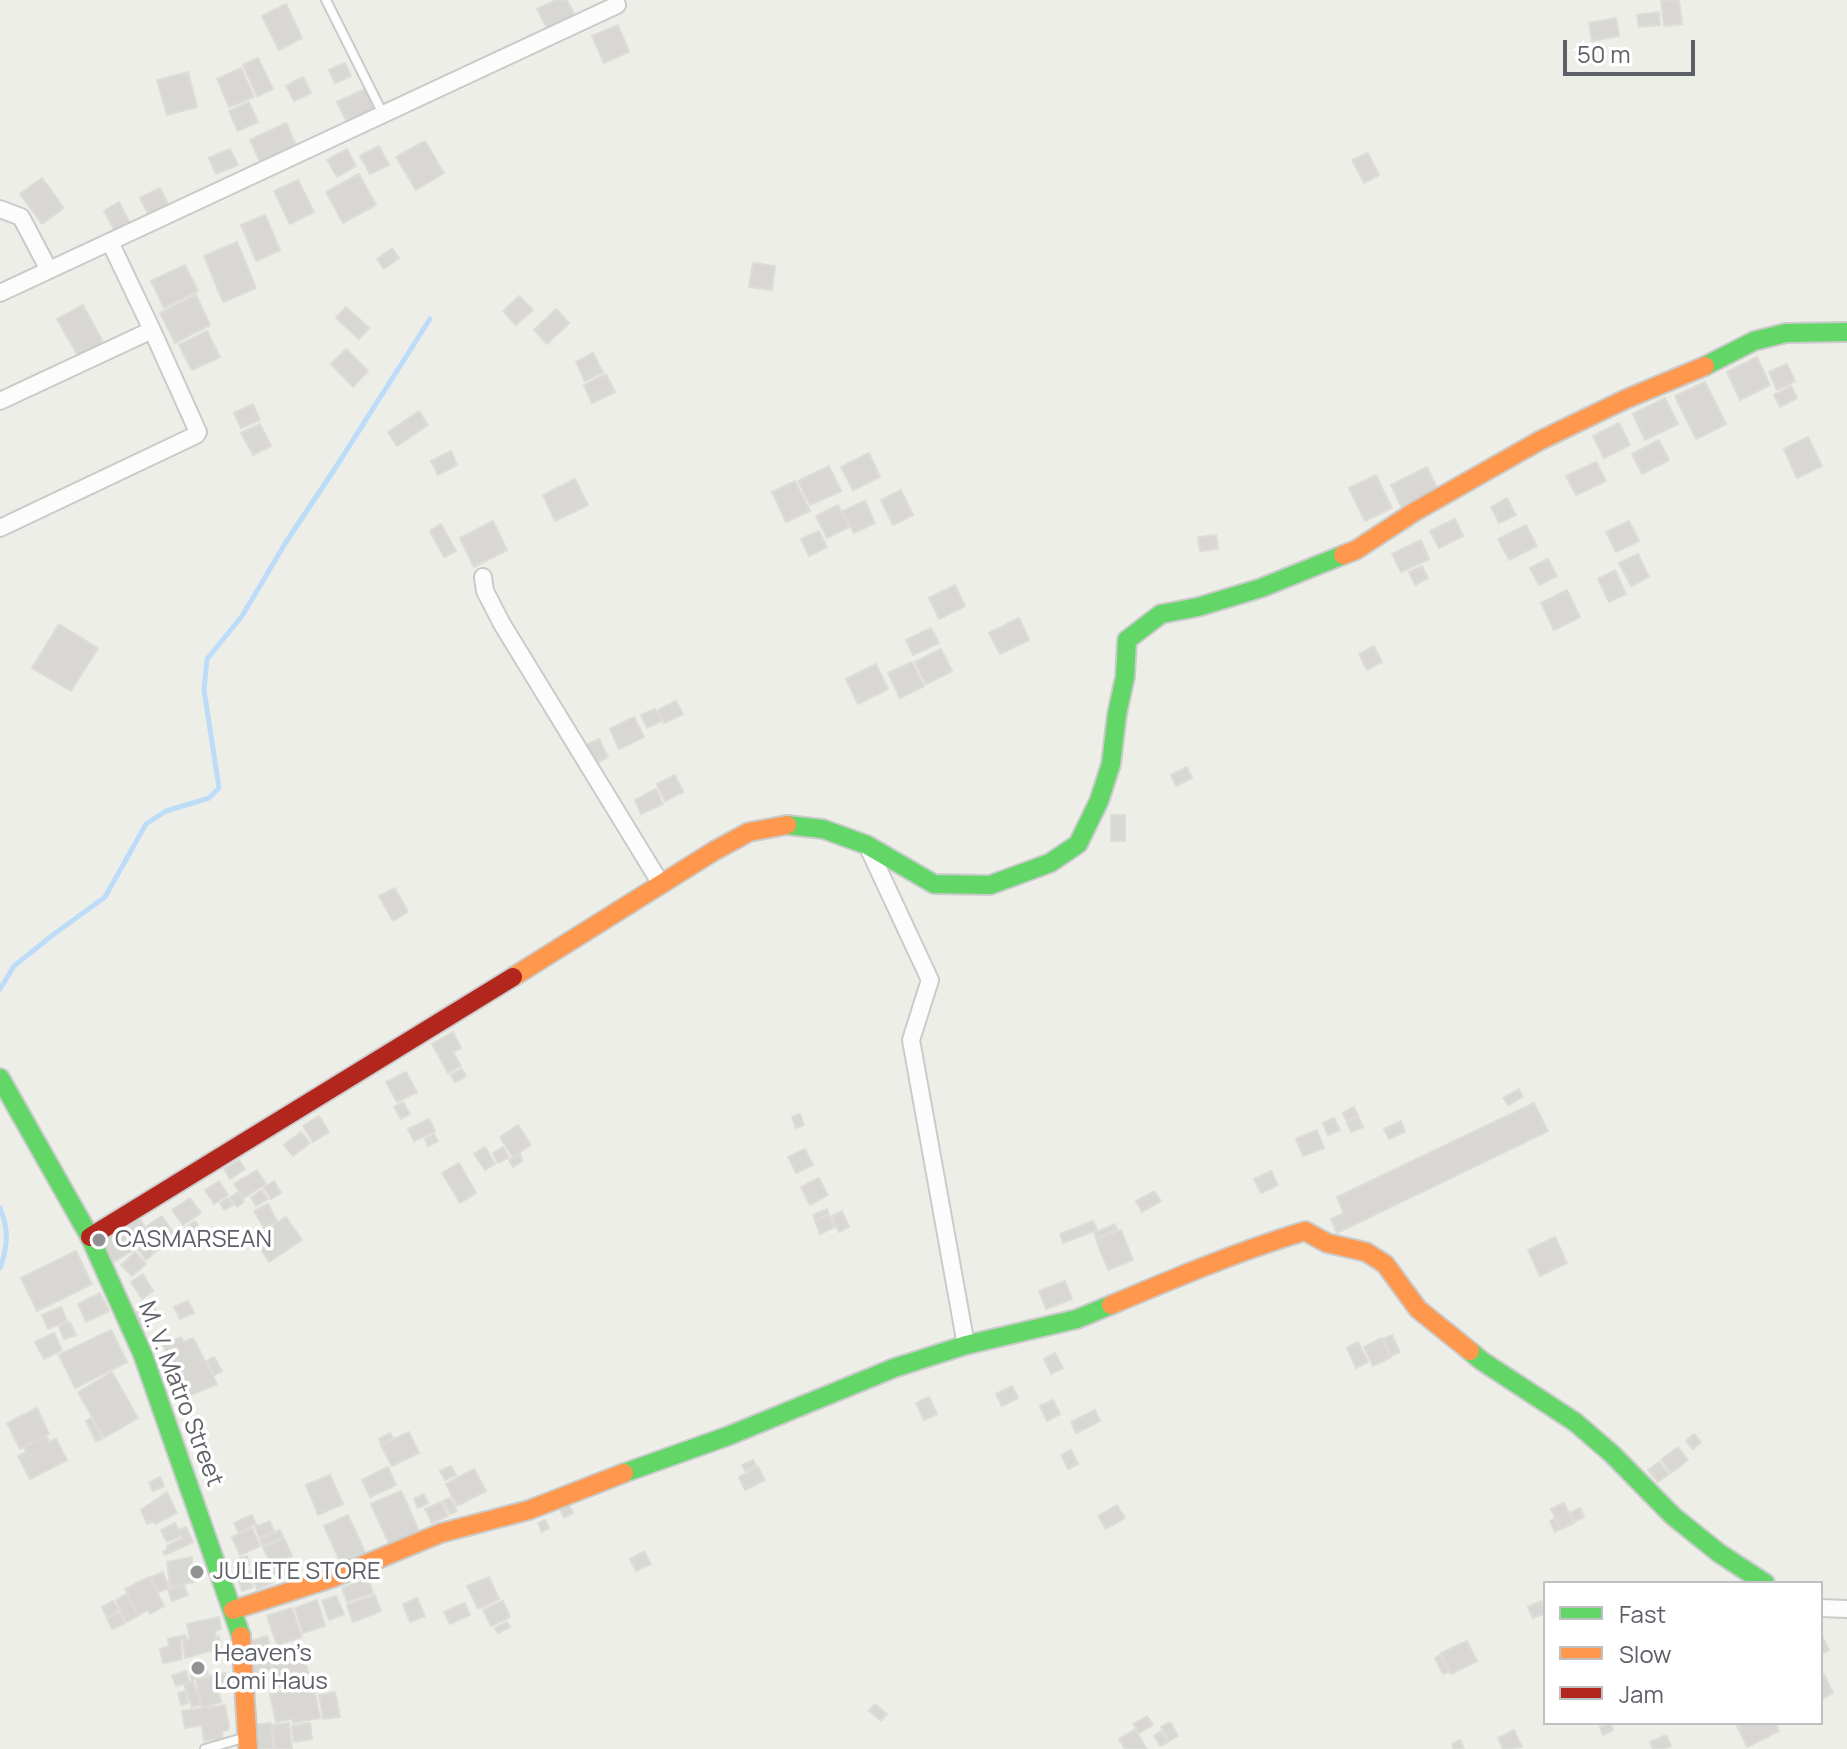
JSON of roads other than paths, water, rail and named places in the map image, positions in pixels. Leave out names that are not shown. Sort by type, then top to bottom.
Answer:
[{"type":"street","points":[[0,293],[617,5]]},
{"type":"street","points":[[0,209],[21,217],[49,270]]},
{"type":"street","points":[[0,528],[196,435],[198,429],[110,242]]},
{"type":"street","points":[[0,401],[152,330]]},
{"type":"street","points":[[90,1237],[749,832],[785,825],[823,829],[867,845],[934,884],[990,885],[1050,863],[1078,844],[1099,801],[1111,764],[1125,677],[1127,640],[1161,614],[1198,607],[1261,588],[1356,550],[1414,512],[1539,441],[1754,341],[1786,333],[1847,332]]},
{"type":"street","points":[[483,577],[485,591],[502,624],[661,884]]},
{"type":"street","points":[[867,845],[930,980],[911,1040],[966,1345]]},
{"type":"street","name":"M. V. Matro Street","points":[[0,1078],[90,1237],[143,1355],[241,1634],[248,1743]]},
{"type":"street","points":[[233,1610],[332,1578],[441,1533],[529,1510],[728,1436],[894,1368],[966,1345],[1077,1319],[1200,1268],[1305,1231],[1327,1243],[1366,1252],[1385,1264],[1418,1309],[1482,1361],[1575,1422],[1612,1454],[1673,1516],[1719,1553],[1762,1581]]},
{"type":"street","points":[[1823,1608],[1847,1609]]},
{"type":"lane","points":[[326,0],[383,115]]},
{"type":"lane","points":[[205,1749],[248,1743]]},
{"type":"waterway","points":[[0,989],[14,966],[105,897],[146,824],[166,811],[209,798],[219,788],[204,690],[207,659],[242,616],[286,542],[430,319]]},
{"type":"waterway","points":[[0,1208],[6,1238],[0,1268]]},
{"type":"place","name":"CASMARSEAN","points":[[99,1240]]},
{"type":"place","name":"JULIETE STORE","points":[[197,1572]]},
{"type":"place","name":"Heaven’s Lomi Haus","points":[[198,1668]]}]
